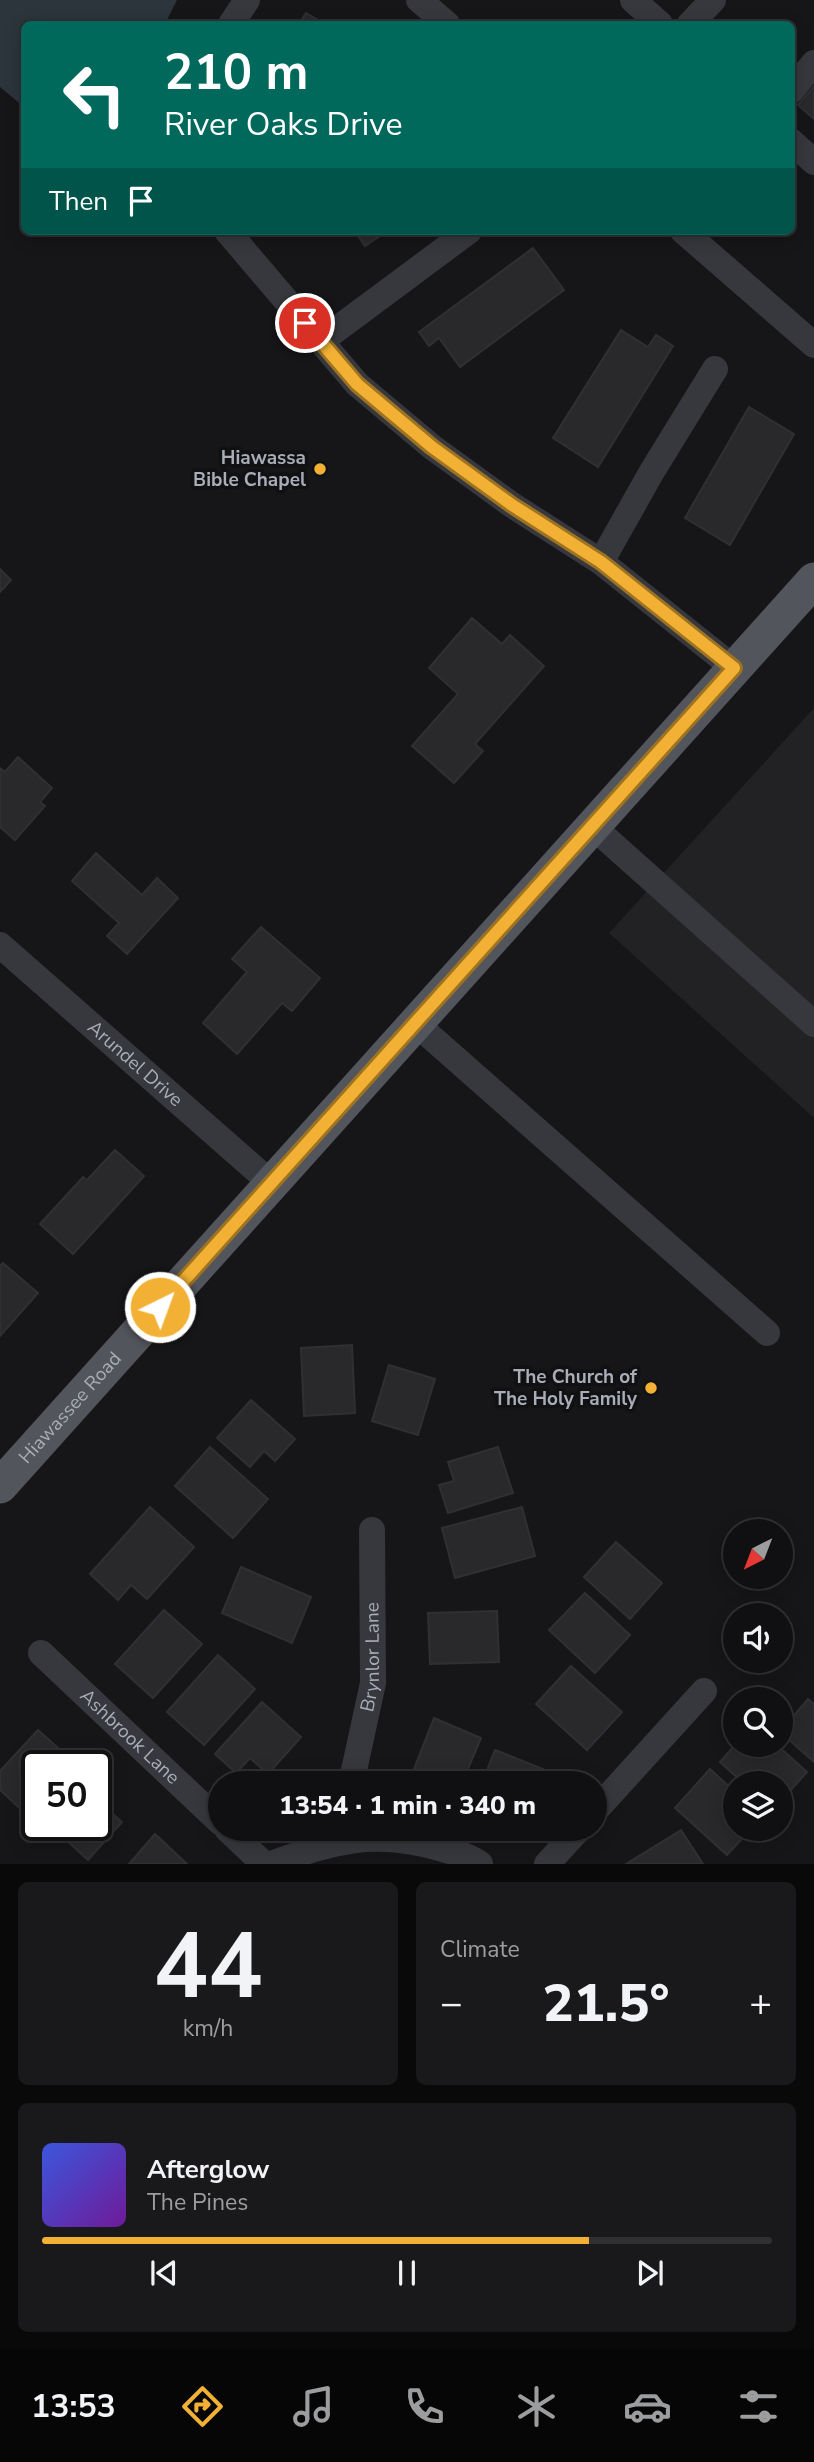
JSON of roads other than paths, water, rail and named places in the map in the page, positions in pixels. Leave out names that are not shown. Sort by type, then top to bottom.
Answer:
[{"type":"main road","name":"Hiawassee Road","points":[[4,1473],[271,1182],[814,580]]},
{"type":"street","points":[[233,21],[247,0]]},
{"type":"street","points":[[419,0],[444,21]]},
{"type":"street","points":[[633,0],[657,21]]},
{"type":"street","points":[[694,21],[713,0]]},
{"type":"street","points":[[795,86],[814,63]]},
{"type":"street","points":[[795,145],[814,162]]},
{"type":"street","points":[[230,235],[357,384],[432,447],[512,505],[601,562],[734,668]]},
{"type":"street","points":[[321,341],[464,235]]},
{"type":"street","points":[[688,235],[814,345]]},
{"type":"street","points":[[601,562],[651,473],[715,369]]},
{"type":"street","points":[[591,825],[814,1024]]},
{"type":"street","name":"Arundel Drive","points":[[0,944],[271,1182]]},
{"type":"street","points":[[414,1022],[767,1333]]},
{"type":"street","name":"Brynlor Lane","points":[[354,1771],[373,1683],[372,1530]]},
{"type":"street","name":"Ashbrook Lane","points":[[41,1653],[208,1811]]},
{"type":"street","points":[[607,1798],[704,1691]]},
{"type":"street","points":[[240,1841],[264,1864]]},
{"type":"street","points":[[271,1864],[334,1841]]},
{"type":"street","points":[[412,1841],[471,1858],[480,1864]]},
{"type":"street","points":[[547,1864],[568,1841]]},
{"type":"place","name":"Hiawassa Bible Chapel","points":[[320,469]]},
{"type":"place","name":"The Church of The Holy Family","points":[[651,1388]]}]
